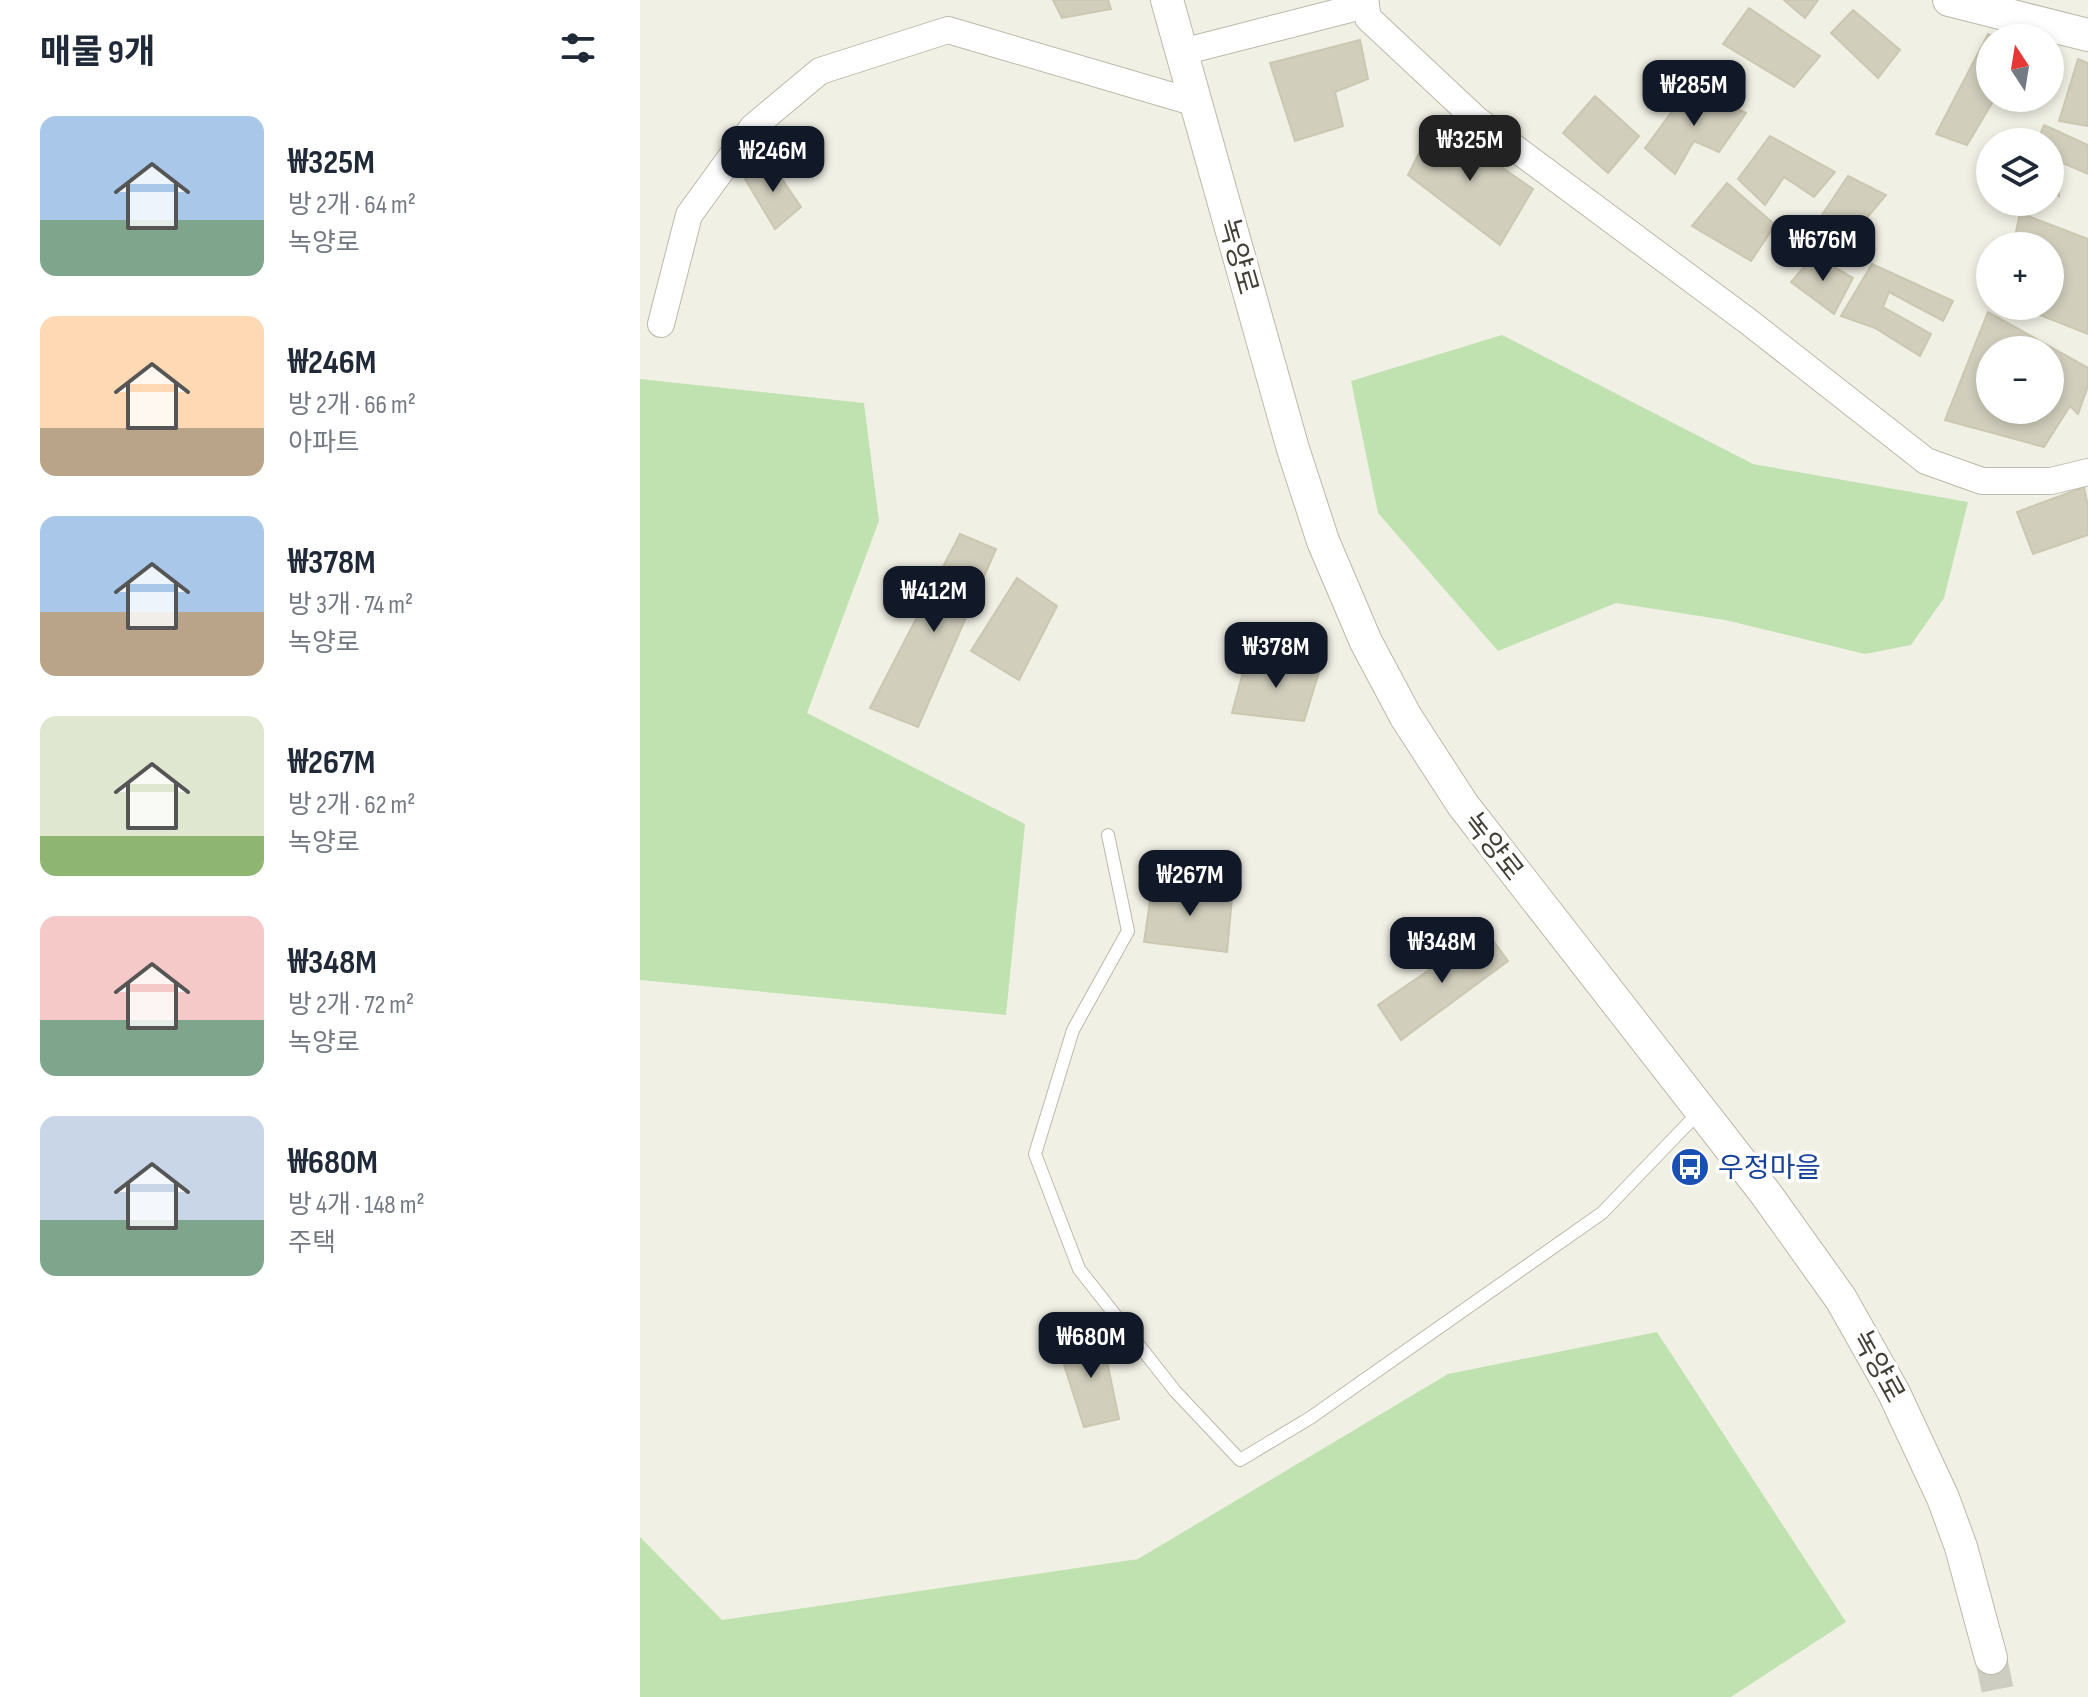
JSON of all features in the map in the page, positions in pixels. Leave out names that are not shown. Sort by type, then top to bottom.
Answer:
[{"type":"street","name":"녹양로","points":[[1167,0],[1293,449],[1323,541],[1366,642],[1406,717],[1463,805],[1636,1025],[1814,1258],[1841,1299],[1921,1446],[1952,1522],[1991,1658]]},
{"type":"street","points":[[1949,0],[2088,35]]},
{"type":"street","points":[[1182,52],[1365,2],[1368,18],[1477,120],[1749,322],[1926,461],[1982,481],[2051,481],[2088,472]]},
{"type":"street","points":[[661,324],[689,215],[753,127],[820,71],[948,30],[1196,103]]},
{"type":"lane","points":[[1108,835],[1128,931],[1073,1030],[1035,1154],[1079,1269],[1175,1391],[1240,1460],[1310,1418],[1602,1213],[1700,1111]]},
{"type":"green space","points":[[1502,335],[1753,464],[1968,502],[1944,598],[1911,645],[1865,654],[1725,620],[1616,603],[1498,651],[1378,513],[1351,381]]},
{"type":"green space","points":[[640,379],[864,403],[879,521],[807,713],[1025,824],[1006,1015],[640,980]]},
{"type":"green space","points":[[1657,1332],[1846,1622],[1731,1697],[640,1697],[640,1537],[722,1620],[1138,1559],[1448,1374]]},
{"type":"building","points":[[1053,0],[1108,0],[1111,9],[1062,18]]},
{"type":"building","points":[[1784,0],[1818,0],[1805,18]]},
{"type":"building","points":[[1749,8],[1820,56],[1794,87],[1723,44]]},
{"type":"building","points":[[1853,10],[1900,50],[1878,78],[1831,33]]},
{"type":"building","points":[[1360,40],[1368,79],[1335,92],[1343,126],[1295,141],[1270,63]]},
{"type":"building","points":[[1976,57],[1976,112],[1987,112],[1967,145],[1936,134]]},
{"type":"building","points":[[2078,59],[2088,63],[2088,126],[2059,121]]},
{"type":"building","points":[[1690,87],[1746,113],[1719,152],[1694,141],[1675,174],[1645,148]]},
{"type":"building","points":[[1595,96],[1639,136],[1608,173],[1563,133]]},
{"type":"building","points":[[1435,121],[1533,189],[1500,245],[1408,175]]},
{"type":"building","points":[[2064,134],[2088,145],[2088,174],[2064,164]]},
{"type":"building","points":[[1770,136],[1835,172],[1814,197],[1784,177],[1765,205],[1738,179]]},
{"type":"building","points":[[769,160],[801,207],[775,229],[745,179]]},
{"type":"building","points":[[1848,176],[1886,195],[1835,256],[1808,236]]},
{"type":"building","points":[[1727,183],[1775,225],[1751,261],[1692,226]]},
{"type":"building","points":[[2019,216],[2028,216],[2088,239],[2088,334],[2052,320],[2064,320],[2064,232],[2016,232]]},
{"type":"building","points":[[1814,255],[1853,278],[1834,314],[1791,282]]},
{"type":"building","points":[[1872,264],[1953,301],[1943,321],[1889,292],[1883,307],[1931,334],[1920,356],[1875,328],[1841,316]]},
{"type":"building","points":[[1985,320],[2002,320],[2031,336],[1978,336]]},
{"type":"building","points":[[1976,342],[1976,424],[2059,424],[2044,447],[1945,420]]},
{"type":"building","points":[[2064,355],[2088,368],[2088,386],[2078,414],[2070,406],[2064,415]]},
{"type":"building","points":[[2084,487],[2088,506],[2088,535],[2033,554],[2017,512]]},
{"type":"building","points":[[960,534],[996,549],[918,727],[870,708]]},
{"type":"building","points":[[1017,578],[1057,606],[1019,680],[971,651]]},
{"type":"building","points":[[1246,661],[1321,666],[1304,721],[1232,713]]},
{"type":"building","points":[[1233,887],[1227,952],[1144,942],[1152,888]]},
{"type":"building","points":[[1486,931],[1508,961],[1401,1040],[1378,1005]]},
{"type":"building","points":[[1101,1333],[1119,1419],[1084,1427],[1059,1349]]},
{"type":"tunnel","points":[[1991,1658],[1999,1697]]},
{"type":"place","name":"우정마을","points":[[1690,1167]]}]
